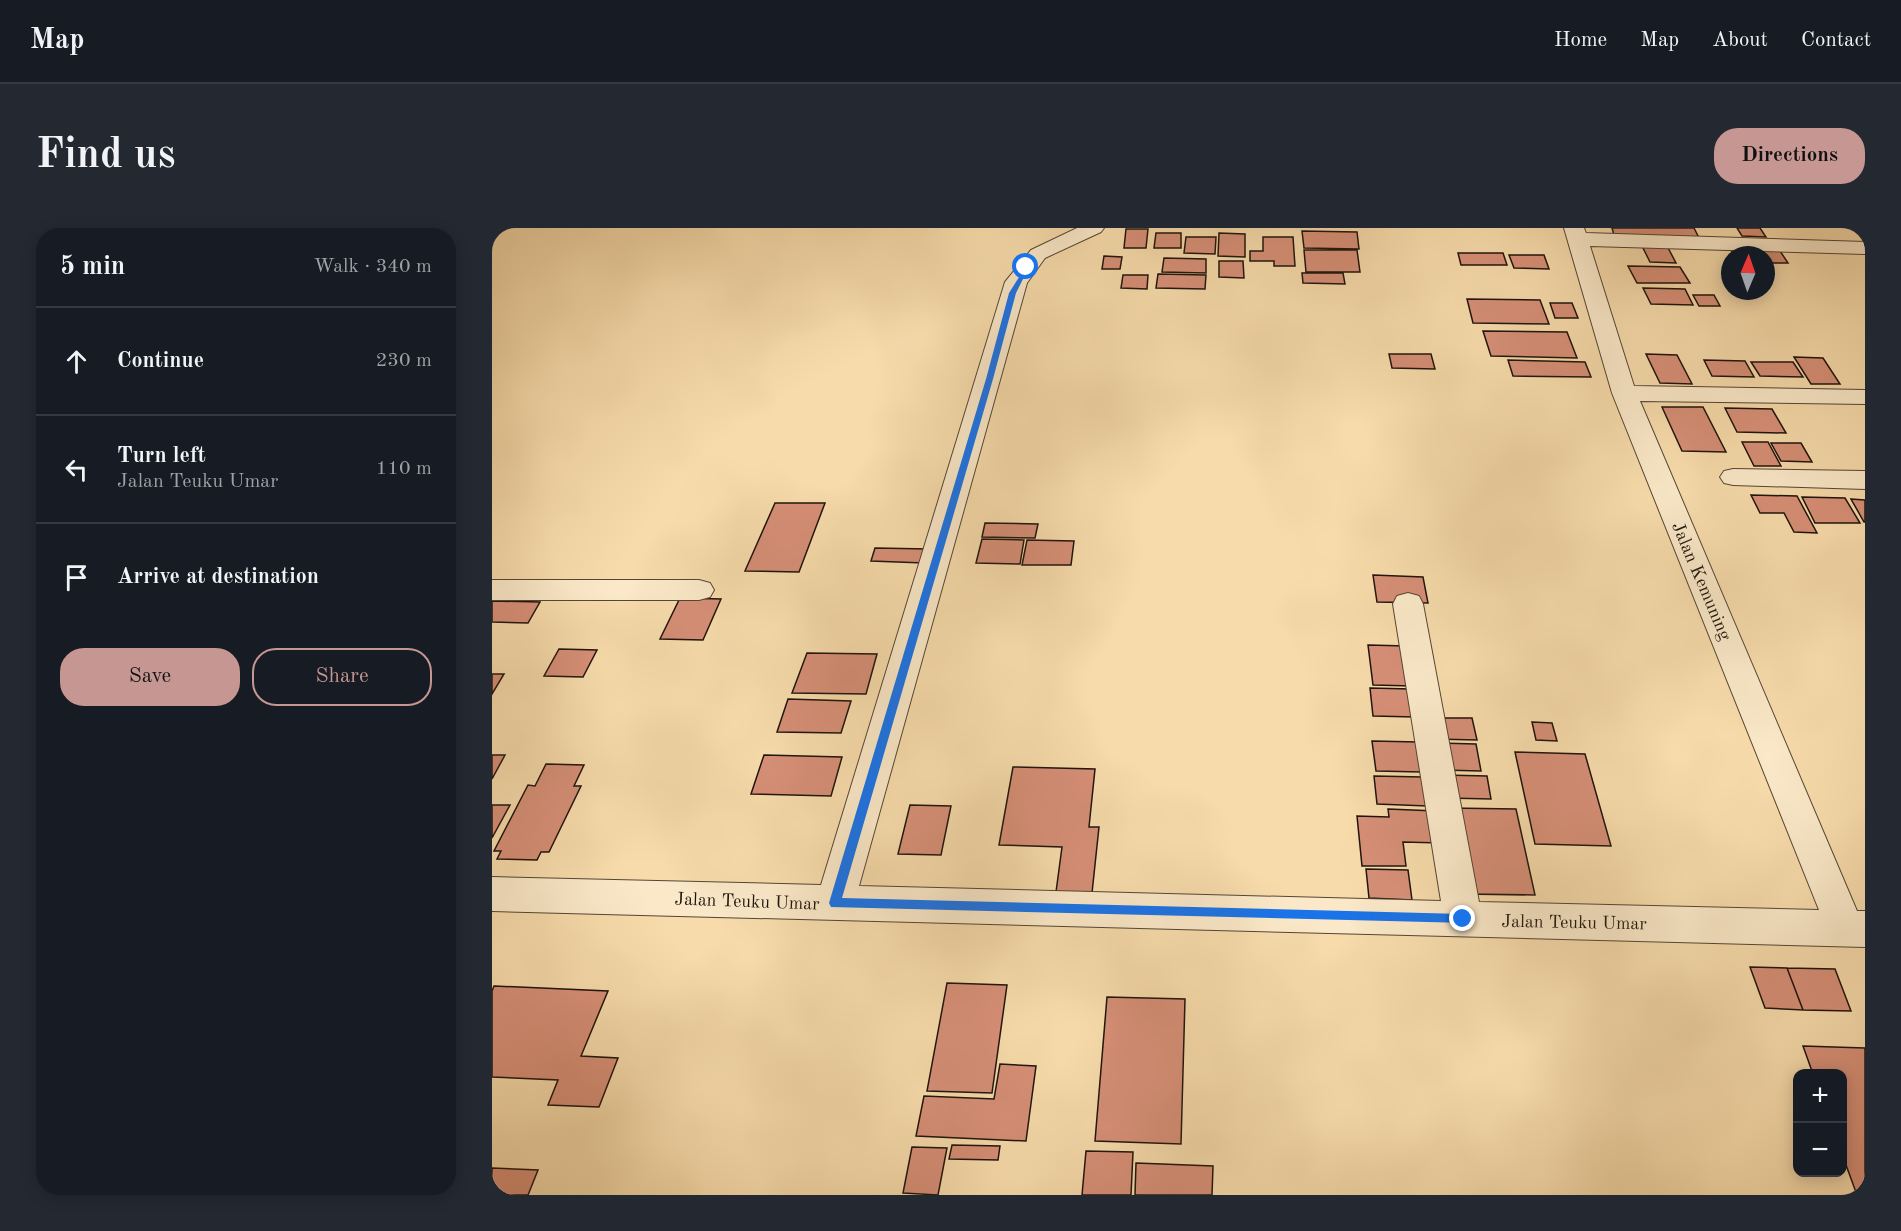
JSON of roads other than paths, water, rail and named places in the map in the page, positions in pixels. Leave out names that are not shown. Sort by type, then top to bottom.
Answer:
[{"type":"street","points":[[835,903],[1016,282],[1038,254],[1094,228]]},
{"type":"street","points":[[1576,233],[1865,248]]},
{"type":"street","name":"Jalan Kemuning","points":[[1576,233],[1624,393],[1855,928]]},
{"type":"street","points":[[1624,393],[1865,397]]},
{"type":"street","points":[[1732,477],[1865,480]]},
{"type":"street","points":[[492,590],[699,590]]},
{"type":"street","points":[[1408,604],[1463,919]]},
{"type":"street","name":"Jalan Teuku Umar","points":[[495,900],[835,903],[1855,928]]}]
